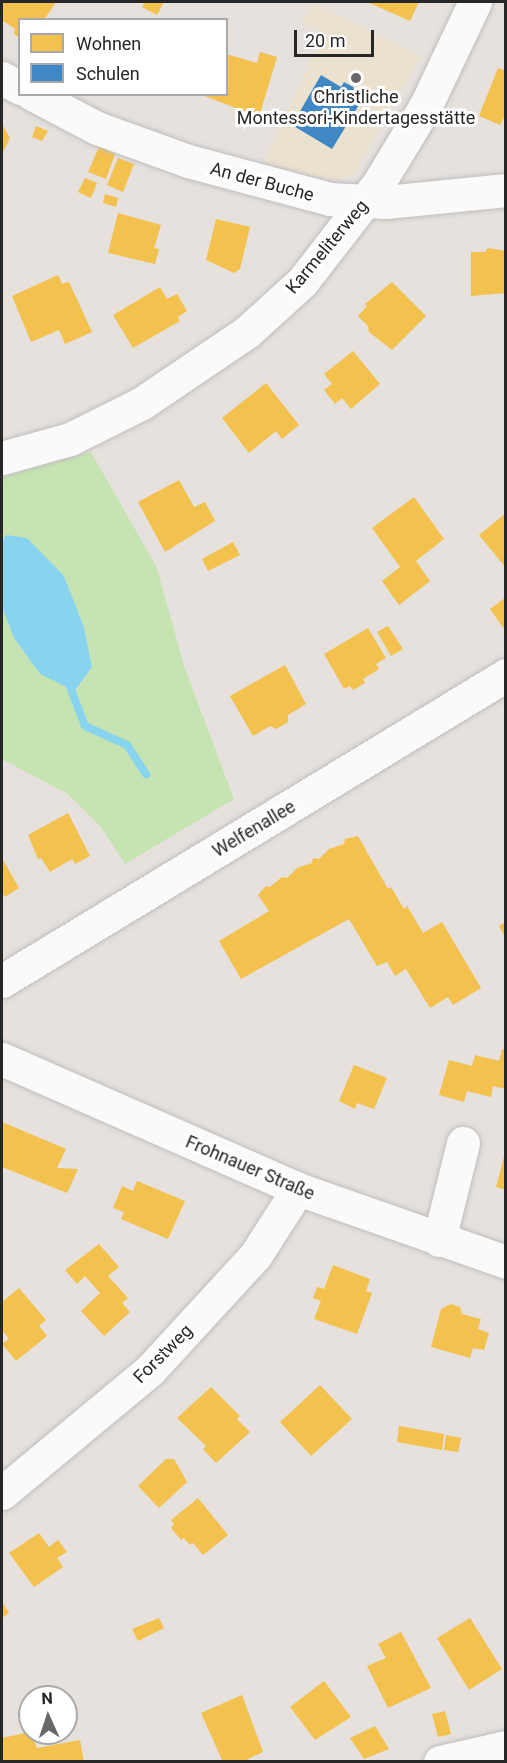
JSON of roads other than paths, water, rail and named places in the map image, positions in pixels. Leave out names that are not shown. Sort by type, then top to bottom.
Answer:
[{"type":"street","name":"Karmeliterweg","points":[[2,458],[70,439],[142,403],[247,332],[302,282],[365,202],[426,105],[475,2]]},
{"type":"street","points":[[2,78],[18,87]]},
{"type":"street","name":"An der Buche","points":[[36,96],[97,128],[188,161],[274,187],[330,200],[365,202],[506,190]]},
{"type":"street","name":"Welfenallee","points":[[2,981],[506,675]]},
{"type":"street","name":"Frohnauer Straße","points":[[2,1059],[298,1190],[506,1262]]},
{"type":"street","points":[[439,1240],[463,1143]]},
{"type":"street","name":"Forstweg","points":[[2,1493],[150,1370],[255,1256],[298,1190]]},
{"type":"street","points":[[440,1761],[506,1747]]},
{"type":"water","points":[[6,535],[27,538],[64,576],[84,627],[92,667],[75,691],[40,674],[14,638],[2,607],[2,542]]},
{"type":"waterway","points":[[67,679],[85,726],[127,745],[146,774]]},
{"type":"place","name":"Christliche Montessori-Kindertagesstätte","points":[[356,78]]}]
